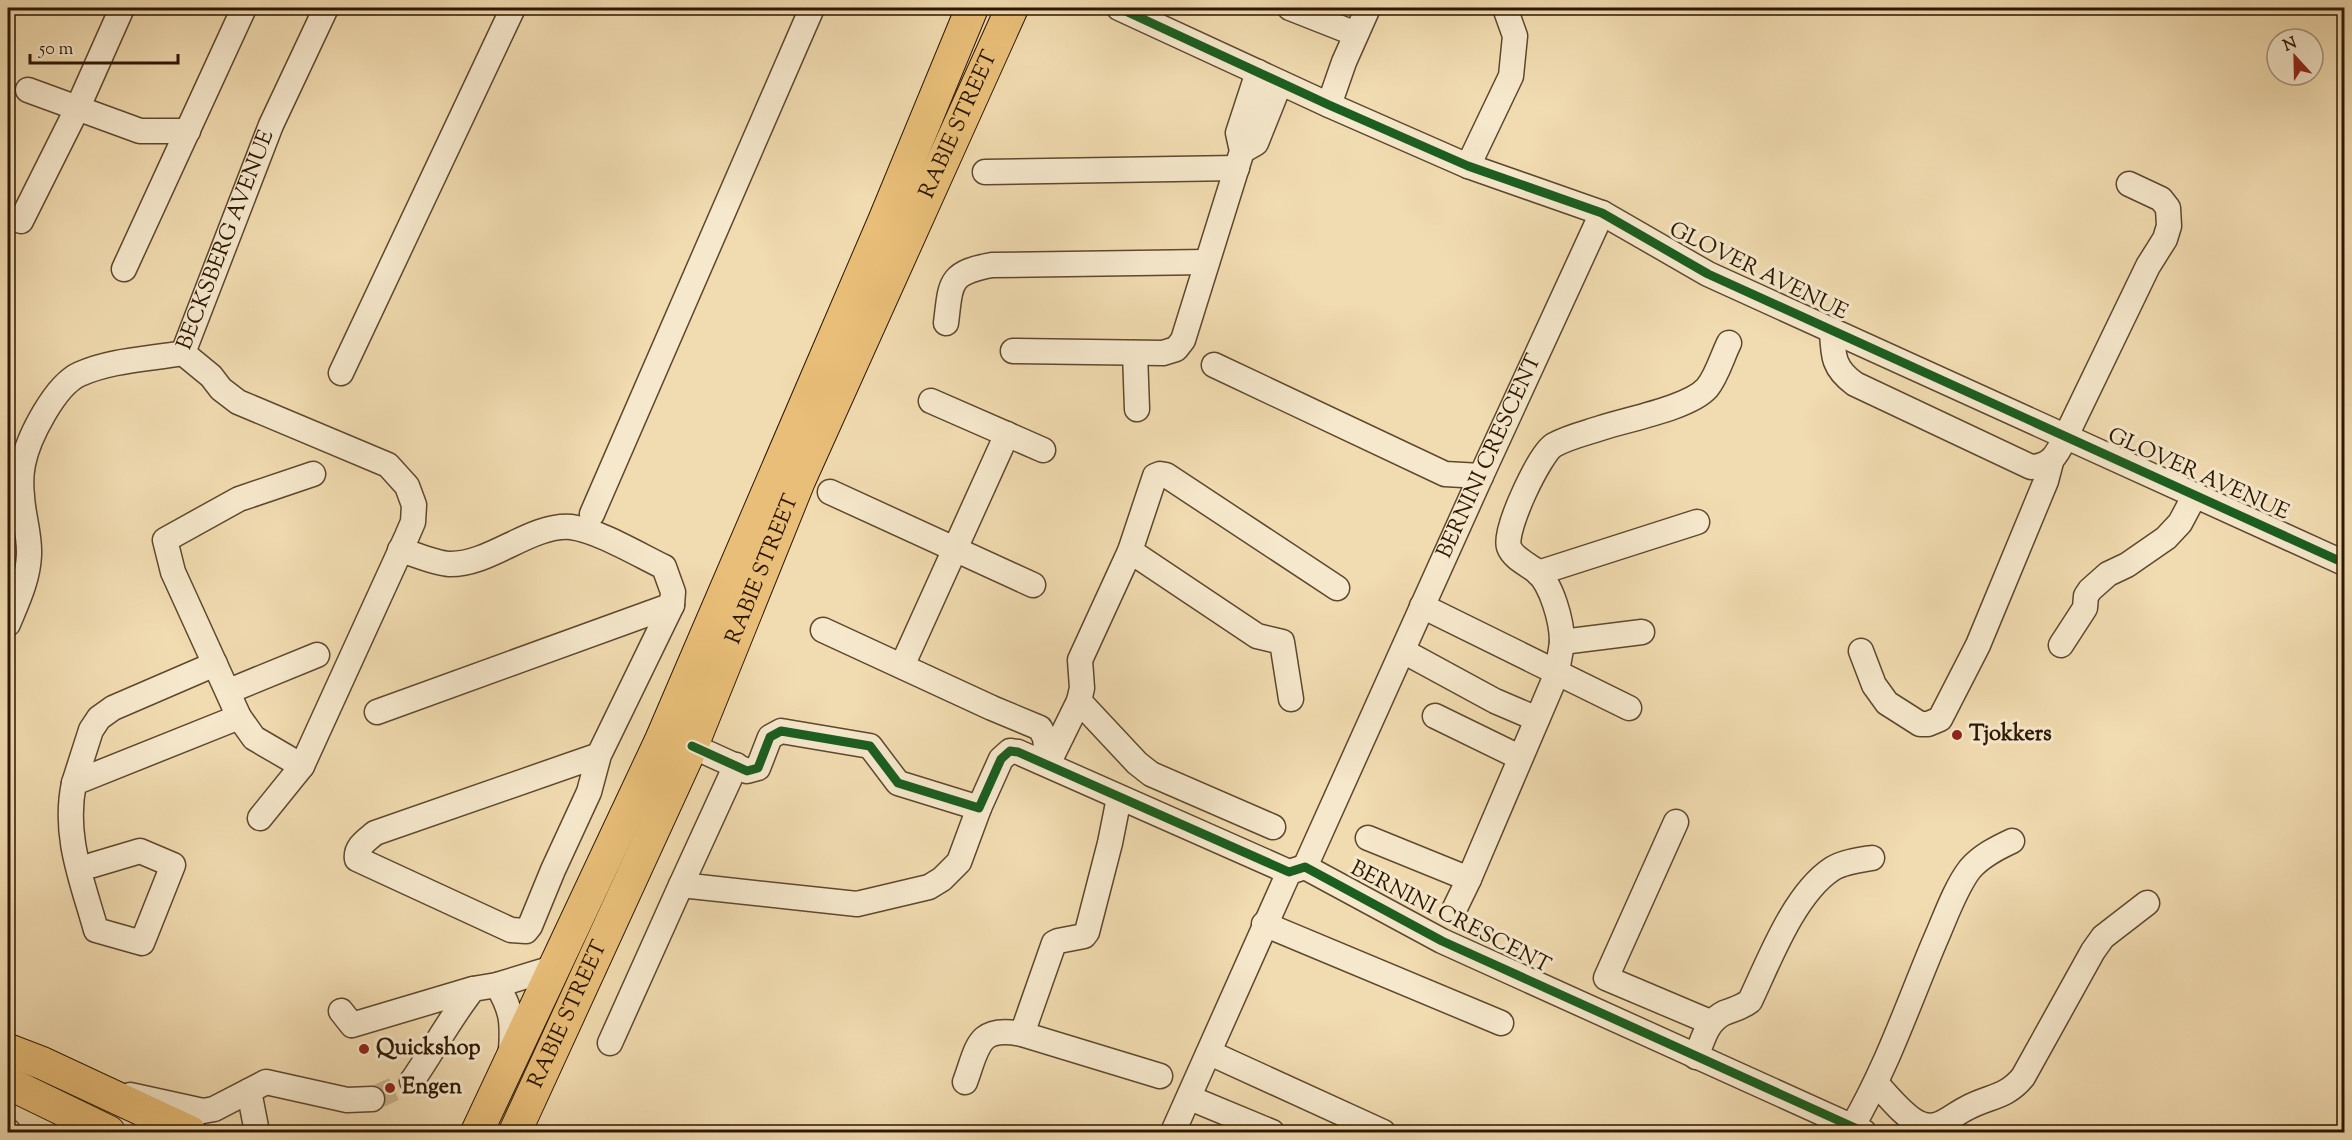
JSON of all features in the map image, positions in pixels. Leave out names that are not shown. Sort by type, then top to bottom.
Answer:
[{"type":"main road","name":"RABIE STREET","points":[[477,1132],[661,740],[884,221],[972,8]]},
{"type":"main road","name":"RABIE STREET","points":[[515,1132],[692,746],[799,481],[1012,8]]},
{"type":"main road","points":[[8,1050],[104,1091],[190,1132]]},
{"type":"main road","points":[[8,1083],[109,1132]]},
{"type":"street","points":[[21,221],[78,107],[122,8]]},
{"type":"street","points":[[124,270],[244,8]]},
{"type":"street","name":"BECKSBERG AVENUE","points":[[260,818],[302,766],[400,550],[412,522],[414,505],[407,486],[388,465],[238,402],[183,353],[271,126],[326,8]]},
{"type":"street","points":[[341,373],[513,8]]},
{"type":"street","points":[[592,514],[812,8]]},
{"type":"street","name":"GLOVER AVENUE","points":[[1119,8],[1269,78],[1468,166],[1602,213],[1708,274],[2344,563]]},
{"type":"street","points":[[1290,8],[1356,34]]},
{"type":"street","points":[[1329,105],[1368,8]]},
{"type":"street","points":[[1468,166],[1511,76],[1515,36],[1505,8]]},
{"type":"street","points":[[1013,351],[1162,353],[1176,349],[1183,340],[1239,159],[1256,143],[1269,78]]},
{"type":"street","points":[[27,90],[140,131],[188,131]]},
{"type":"street","points":[[985,172],[1239,159]]},
{"type":"street","points":[[1861,651],[1874,685],[1887,703],[1920,724],[1928,724],[1940,719],[1978,645],[2046,481],[2051,462],[2169,226],[2168,208],[2161,199],[2129,184]]},
{"type":"street","name":"BERNINI CRESCENT","points":[[1297,869],[1402,651],[1602,213]]},
{"type":"street","points":[[946,323],[950,287],[958,276],[970,269],[992,265],[1207,262]]},
{"type":"street","points":[[1832,330],[1832,346],[1837,366],[1843,375],[1854,384],[2031,467],[2042,467],[2051,462]]},
{"type":"street","points":[[1453,912],[1557,674],[1562,642],[1553,598],[1538,573],[1519,559],[1509,547],[1507,535],[1519,505],[1546,452],[1554,445],[1670,408],[1698,396],[1712,380],[1729,343]]},
{"type":"street","points":[[8,624],[21,593],[30,554],[22,495],[23,464],[32,439],[52,401],[64,385],[98,367],[183,353]]},
{"type":"street","points":[[1135,353],[1137,409]]},
{"type":"street","points":[[1214,365],[1445,474],[1480,476]]},
{"type":"street","points":[[931,401],[1043,450]]},
{"type":"street","points":[[902,666],[953,548],[1007,434]]},
{"type":"street","points":[[302,766],[254,738],[239,717],[173,572],[165,540],[239,499],[312,474]]},
{"type":"street","points":[[1048,764],[1079,701],[1082,688],[1080,660],[1130,550],[1155,476],[1166,475],[1337,588]]},
{"type":"street","points":[[830,492],[1033,585]]},
{"type":"street","points":[[2061,645],[2085,608],[2102,598],[2122,576],[2127,564],[2173,531],[2180,523],[2194,495]]},
{"type":"street","points":[[1538,573],[1697,522]]},
{"type":"street","points":[[400,550],[448,564],[481,558],[554,528],[572,527],[603,537],[664,567],[673,592],[672,605],[599,755],[589,792],[530,927],[526,931],[511,930],[357,859],[356,854],[362,843],[375,833],[599,755]]},
{"type":"street","points":[[1130,550],[1257,636],[1282,642],[1291,699]]},
{"type":"street","points":[[377,712],[672,605]]},
{"type":"street","points":[[1422,606],[1629,708]]},
{"type":"street","points":[[823,630],[1040,728],[1045,738],[1048,764]]},
{"type":"street","points":[[1562,642],[1641,633]]},
{"type":"street","points":[[1402,651],[1495,701],[1537,719]]},
{"type":"street","points":[[229,691],[317,655]]},
{"type":"street","points":[[93,865],[140,851],[173,865],[142,943],[96,930],[73,846],[69,822],[74,783],[91,730],[99,718],[113,708],[215,664]]},
{"type":"street","points":[[1079,701],[1137,763],[1151,774],[1273,827]]},
{"type":"street","points":[[1435,716],[1519,757]]},
{"type":"street","points":[[74,783],[239,717]]},
{"type":"street","points":[[681,885],[857,904],[929,886],[942,879],[959,862],[979,808],[898,783],[870,746],[781,731],[770,736],[758,768],[747,771],[692,746]]},
{"type":"street","name":"BERNINI CRESCENT","points":[[979,808],[1001,759],[1010,751],[1018,752],[1119,798],[1297,869],[1442,942],[1858,1130]]},
{"type":"street","points":[[610,1043],[736,765]]},
{"type":"street","points":[[1022,1034],[1054,944],[1058,940],[1084,936],[1087,932],[1119,798]]},
{"type":"street","points":[[1676,822],[1606,978],[1710,1022]]},
{"type":"street","points":[[1368,838],[1468,879]]},
{"type":"street","points":[[1858,1130],[1936,939],[1969,871],[1996,848],[2012,841]]},
{"type":"street","points":[[1696,1057],[1710,1022],[1750,1001],[1789,920],[1811,889],[1833,868],[1855,860],[1872,858]]},
{"type":"street","points":[[1173,1132],[1210,1053],[1264,924],[1297,869]]},
{"type":"street","points":[[1876,1083],[1911,1118],[1920,1124],[1929,1126],[1943,1124],[1966,1108],[2003,1095],[2024,1077],[2092,951],[2103,937],[2147,903]]},
{"type":"street","points":[[1264,924],[1501,1023]]},
{"type":"street","points":[[341,1011],[352,1025],[555,967]]},
{"type":"street","points":[[497,985],[511,1010],[513,1023],[511,1062]]},
{"type":"street","points":[[412,1081],[434,1051],[462,1002],[473,989]]},
{"type":"street","points":[[964,1082],[982,1038],[989,1033],[1008,1031],[1160,1076]]},
{"type":"street","points":[[1210,1053],[1383,1132]]},
{"type":"street","points":[[104,1091],[140,1096],[203,1111],[214,1109],[266,1082],[347,1100],[372,1099]]},
{"type":"street","points":[[249,1091],[256,1132]]},
{"type":"street","points":[[1190,1098],[1272,1132]]},
{"type":"tunnel","points":[[372,1099],[412,1081]]},
{"type":"cycle path","points":[[1119,8],[1468,166],[1602,213],[1708,274],[2344,563]]},
{"type":"cycle path","points":[[692,746],[747,771],[758,768],[770,737],[781,731],[870,746],[898,783],[979,808],[1001,759],[1010,751],[1018,752],[1289,872],[1305,867],[1442,941],[1864,1132]]},
{"type":"place","name":"Tjokkers","points":[[1957,735]]},
{"type":"place","name":"Quickshop","points":[[364,1049]]},
{"type":"place","name":"Engen","points":[[390,1088]]}]
